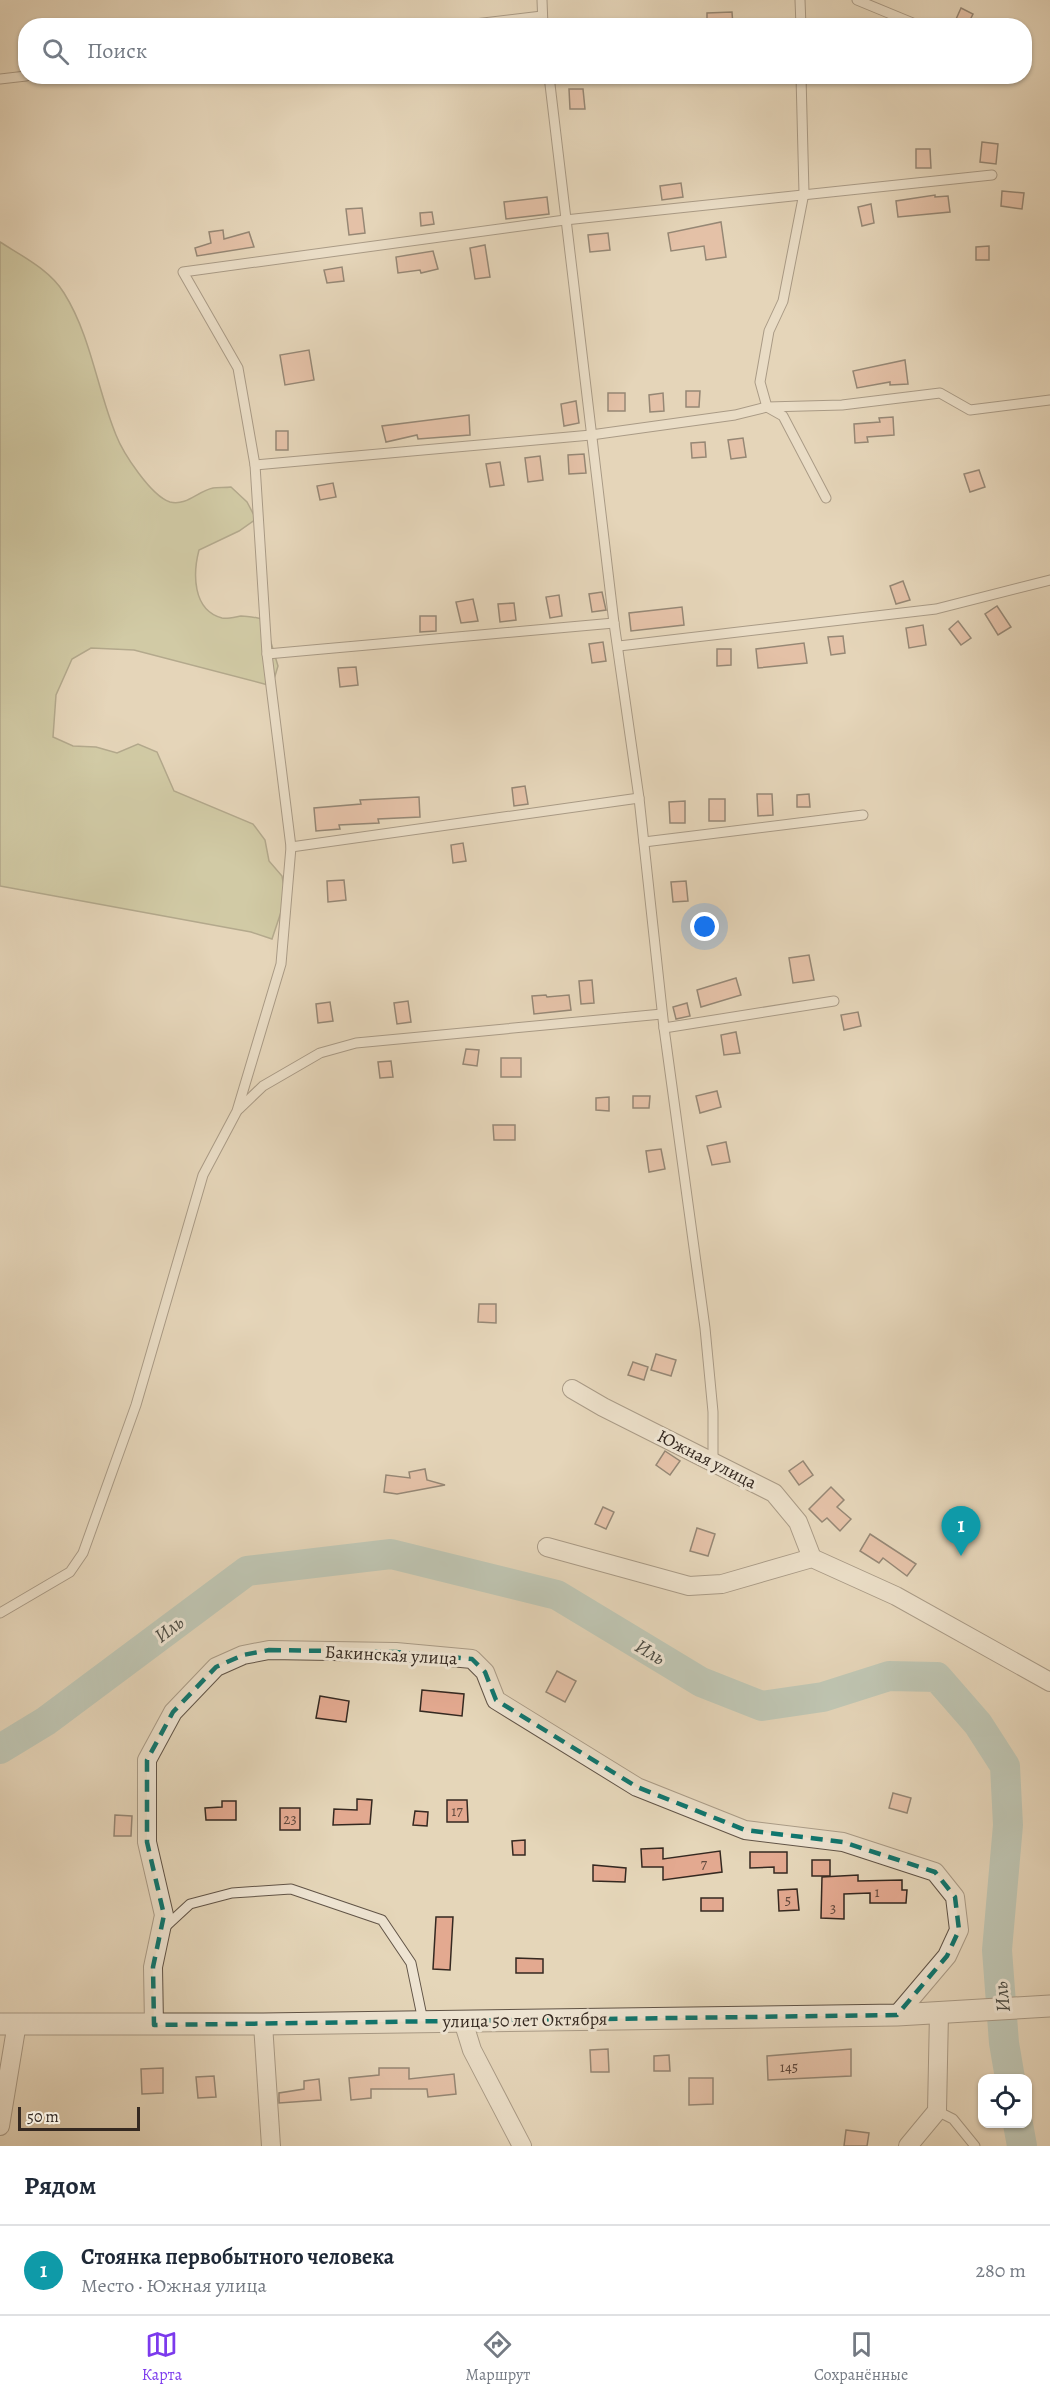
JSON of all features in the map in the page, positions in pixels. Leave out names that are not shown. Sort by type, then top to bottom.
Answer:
[{"type":"street","name":"Южная улица","points":[[572,1389],[603,1407],[774,1493],[798,1522],[812,1558]]},
{"type":"street","points":[[547,1547],[689,1586],[722,1584],[812,1558],[896,1596],[1050,1682]]},
{"type":"street","name":"Бакинская улица","points":[[154,2025],[153,1967],[164,1915],[147,1842],[147,1760],[173,1712],[216,1667],[243,1655],[269,1650],[396,1652],[472,1659],[484,1672],[496,1700],[637,1787],[745,1830],[843,1842],[935,1872],[955,1897],[959,1930],[947,1956],[897,2015]]},
{"type":"street","name":"улица 50 лет Октября","points":[[8,2023],[154,2025],[897,2015],[1050,2006]]},
{"type":"street","points":[[908,2146],[937,2111],[949,2012]]},
{"type":"street","points":[[463,2021],[472,2050],[522,2146]]},
{"type":"street","points":[[0,2126],[8,2023]]},
{"type":"street","points":[[263,2024],[271,2146]]},
{"type":"lane","points":[[542,0],[542,18]]},
{"type":"lane","points":[[800,0],[801,18]]},
{"type":"lane","points":[[857,0],[901,18]]},
{"type":"lane","points":[[0,79],[18,77]]},
{"type":"lane","points":[[550,84],[614,623],[639,798],[662,1014],[705,1328],[713,1412],[713,1462]]},
{"type":"lane","points":[[801,84],[804,193],[783,301],[769,331],[760,382],[767,407],[783,416],[826,498]]},
{"type":"lane","points":[[0,1613],[70,1572],[83,1553],[136,1405],[203,1175],[237,1111],[281,963],[291,847],[267,654],[255,465],[238,368],[183,272],[565,220],[778,198],[804,193],[992,175]]},
{"type":"lane","points":[[255,465],[591,435],[735,415],[767,407],[842,405],[940,393],[970,410],[1050,400]]},
{"type":"lane","points":[[619,646],[936,609],[1050,580]]},
{"type":"lane","points":[[267,654],[614,623]]},
{"type":"lane","points":[[291,847],[639,798]]},
{"type":"lane","points":[[644,842],[863,814]]},
{"type":"lane","points":[[664,1028],[834,1001]]},
{"type":"lane","points":[[237,1111],[263,1086],[320,1053],[356,1043],[662,1014]]},
{"type":"lane","points":[[162,1930],[190,1904],[232,1893],[291,1889],[382,1920],[411,1963],[423,2021]]},
{"type":"lane","points":[[937,2111],[953,2120],[975,2146]]},
{"type":"highlighted area","points":[[269,1650],[396,1652],[472,1659],[485,1672],[496,1700],[637,1787],[745,1830],[843,1842],[935,1872],[955,1897],[959,1930],[947,1956],[897,2015],[154,2025],[153,1967],[164,1915],[147,1842],[147,1760],[173,1712],[216,1667],[243,1655]]},
{"type":"green space","points":[[0,242],[43,270],[64,293],[81,327],[116,435],[131,463],[146,483],[163,498],[176,503],[213,488],[231,487],[247,502],[256,519],[239,531],[199,550],[196,580],[200,599],[212,614],[222,618],[241,616],[264,619],[278,666],[272,686],[134,650],[91,648],[72,659],[56,695],[53,737],[73,746],[96,747],[117,753],[138,744],[157,752],[174,791],[253,824],[265,840],[269,861],[282,876],[286,897],[272,939],[251,932],[0,886]]},
{"type":"building","points":[[961,8],[973,14],[971,18],[957,18]]},
{"type":"building","points":[[732,12],[732,18],[707,18],[707,13]]},
{"type":"building","points":[[569,89],[583,89],[585,109],[570,109]]},
{"type":"building","points":[[982,142],[998,144],[996,164],[980,162]]},
{"type":"building","points":[[916,149],[930,149],[931,168],[916,168]]},
{"type":"building","points":[[681,183],[683,197],[662,200],[660,186]]},
{"type":"building","points":[[1002,191],[1024,193],[1022,209],[1001,206]]},
{"type":"building","points":[[935,195],[935,197],[948,196],[950,212],[898,217],[896,201]]},
{"type":"building","points":[[547,197],[549,214],[506,219],[504,202]]},
{"type":"building","points":[[871,204],[874,223],[862,226],[858,207]]},
{"type":"building","points":[[362,208],[365,233],[349,235],[346,209]]},
{"type":"building","points":[[432,212],[434,224],[421,226],[420,213]]},
{"type":"building","points":[[721,222],[726,257],[706,260],[704,246],[671,251],[668,233]]},
{"type":"building","points":[[223,230],[224,239],[249,232],[254,247],[197,256],[195,248],[211,243],[209,232]]},
{"type":"building","points":[[608,233],[610,250],[590,252],[588,235]]},
{"type":"building","points":[[485,245],[490,277],[475,279],[470,248]]},
{"type":"building","points":[[989,246],[989,260],[976,260],[976,247]]},
{"type":"building","points":[[433,251],[438,269],[421,273],[420,270],[398,273],[396,257]]},
{"type":"building","points":[[342,267],[344,281],[327,283],[324,270]]},
{"type":"building","points":[[309,350],[314,380],[285,385],[280,355]]},
{"type":"building","points":[[905,360],[908,384],[890,385],[890,382],[857,388],[853,371]]},
{"type":"building","points":[[686,391],[700,391],[699,407],[686,407]]},
{"type":"building","points":[[608,393],[625,393],[625,411],[608,411]]},
{"type":"building","points":[[663,393],[664,411],[650,412],[649,395]]},
{"type":"building","points":[[576,401],[579,423],[564,426],[561,404]]},
{"type":"building","points":[[469,415],[470,435],[418,439],[417,435],[386,442],[382,426]]},
{"type":"building","points":[[893,417],[894,435],[867,437],[868,442],[855,443],[854,424],[880,422],[879,418]]},
{"type":"building","points":[[276,431],[288,431],[288,450],[276,450]]},
{"type":"building","points":[[743,438],[746,457],[731,459],[728,440]]},
{"type":"building","points":[[705,442],[706,457],[692,458],[691,443]]},
{"type":"building","points":[[584,454],[586,473],[569,474],[568,455]]},
{"type":"building","points":[[540,456],[543,480],[528,482],[525,458]]},
{"type":"building","points":[[500,462],[504,485],[490,487],[486,464]]},
{"type":"building","points":[[979,470],[985,487],[970,492],[964,474]]},
{"type":"building","points":[[333,483],[336,497],[320,500],[317,486]]},
{"type":"building","points":[[903,581],[910,600],[896,604],[890,586]]},
{"type":"building","points":[[602,592],[606,610],[592,612],[589,594]]},
{"type":"building","points":[[559,595],[562,616],[550,618],[546,597]]},
{"type":"building","points":[[473,599],[478,621],[461,623],[456,602]]},
{"type":"building","points":[[514,603],[516,620],[500,622],[498,604]]},
{"type":"building","points":[[997,606],[1011,627],[998,635],[985,614]]},
{"type":"building","points":[[682,607],[684,625],[631,631],[629,613]]},
{"type":"building","points":[[420,616],[436,616],[436,631],[420,632]]},
{"type":"building","points":[[958,621],[971,638],[961,645],[949,629]]},
{"type":"building","points":[[923,625],[926,645],[909,648],[906,628]]},
{"type":"building","points":[[843,636],[845,653],[831,655],[828,637]]},
{"type":"building","points":[[603,642],[606,661],[592,663],[589,644]]},
{"type":"building","points":[[804,643],[807,663],[758,668],[756,649]]},
{"type":"building","points":[[717,649],[731,649],[731,665],[717,666]]},
{"type":"building","points":[[356,667],[358,685],[340,687],[338,668]]},
{"type":"building","points":[[525,786],[528,804],[514,806],[512,788]]},
{"type":"building","points":[[757,794],[772,794],[773,815],[758,816]]},
{"type":"building","points":[[809,794],[810,807],[797,807],[797,795]]},
{"type":"building","points":[[419,797],[420,817],[378,819],[379,823],[339,825],[340,829],[316,831],[314,808],[361,804],[360,800]]},
{"type":"building","points":[[709,799],[725,799],[725,821],[709,821]]},
{"type":"building","points":[[685,801],[685,823],[670,823],[669,802]]},
{"type":"building","points":[[463,843],[466,861],[453,863],[451,845]]},
{"type":"building","points":[[344,880],[346,900],[328,902],[327,881]]},
{"type":"building","points":[[686,881],[688,901],[673,902],[671,882]]},
{"type":"building","points":[[809,955],[814,980],[793,983],[789,958]]},
{"type":"building","points":[[736,978],[741,995],[701,1007],[697,990]]},
{"type":"building","points":[[592,980],[594,1003],[581,1004],[579,981]]},
{"type":"building","points":[[546,995],[547,997],[569,995],[571,1010],[534,1014],[532,996]]},
{"type":"building","points":[[408,1001],[411,1022],[397,1024],[394,1003]]},
{"type":"building","points":[[330,1002],[333,1021],[318,1023],[316,1004]]},
{"type":"building","points":[[687,1003],[690,1016],[676,1019],[673,1007]]},
{"type":"building","points":[[858,1012],[861,1026],[844,1030],[841,1015]]},
{"type":"building","points":[[736,1032],[740,1053],[724,1055],[721,1035]]},
{"type":"building","points":[[466,1049],[479,1050],[477,1066],[463,1064]]},
{"type":"building","points":[[501,1058],[521,1058],[521,1077],[501,1077]]},
{"type":"building","points":[[391,1061],[393,1077],[380,1078],[378,1062]]},
{"type":"building","points":[[717,1091],[721,1107],[700,1113],[696,1096]]},
{"type":"building","points":[[633,1096],[650,1096],[649,1108],[633,1108]]},
{"type":"building","points":[[609,1097],[609,1111],[596,1110],[596,1098]]},
{"type":"building","points":[[493,1125],[515,1125],[515,1140],[494,1140]]},
{"type":"building","points":[[726,1142],[730,1162],[712,1165],[707,1146]]},
{"type":"building","points":[[661,1149],[665,1169],[649,1172],[646,1151]]},
{"type":"building","points":[[479,1304],[496,1304],[496,1323],[478,1322]]},
{"type":"building","points":[[656,1354],[676,1360],[671,1376],[651,1370]]},
{"type":"building","points":[[633,1362],[648,1367],[644,1380],[628,1375]]},
{"type":"building","points":[[665,1451],[680,1461],[670,1475],[656,1465]]},
{"type":"building","points":[[803,1461],[813,1475],[799,1485],[789,1471]]},
{"type":"building","points":[[425,1469],[427,1480],[445,1485],[397,1494],[384,1492],[386,1475],[410,1478],[409,1472]]},
{"type":"building","points":[[831,1487],[844,1500],[837,1507],[851,1519],[840,1531],[827,1518],[822,1522],[809,1509]]},
{"type":"building","points":[[603,1507],[614,1512],[606,1529],[595,1524]]},
{"type":"building","points":[[697,1528],[715,1534],[708,1556],[690,1551]]},
{"type":"building","points":[[870,1534],[916,1564],[907,1576],[883,1558],[879,1563],[860,1551]]},
{"type":"building","points":[[557,1671],[576,1681],[565,1702],[546,1692]]},
{"type":"building","points":[[422,1690],[464,1694],[462,1716],[420,1711]]},
{"type":"building","points":[[320,1696],[349,1701],[346,1722],[316,1718]]},
{"type":"building","points":[[893,1793],[911,1798],[907,1813],[889,1808]]},
{"type":"building","points":[[357,1799],[372,1800],[370,1824],[333,1825],[334,1809],[357,1810]]},
{"type":"building","points":[[447,1800],[467,1800],[468,1822],[447,1822]]},
{"type":"building","points":[[222,1801],[236,1801],[236,1820],[206,1820],[205,1808],[222,1807]]},
{"type":"building","points":[[280,1808],[300,1808],[300,1830],[280,1830]]},
{"type":"building","points":[[415,1811],[428,1812],[427,1826],[413,1825]]},
{"type":"building","points":[[115,1815],[132,1816],[131,1836],[114,1836]]},
{"type":"building","points":[[525,1840],[525,1855],[513,1855],[512,1841]]},
{"type":"building","points":[[663,1848],[663,1859],[720,1851],[722,1872],[663,1880],[663,1867],[642,1867],[641,1849]]},
{"type":"building","points":[[750,1852],[787,1852],[787,1873],[774,1873],[774,1867],[750,1868]]},
{"type":"building","points":[[812,1860],[830,1860],[830,1876],[812,1876]]},
{"type":"building","points":[[593,1865],[626,1868],[625,1882],[593,1881]]},
{"type":"building","points":[[858,1875],[858,1881],[902,1880],[902,1890],[907,1890],[906,1903],[870,1903],[870,1893],[844,1894],[844,1919],[821,1918],[822,1877]]},
{"type":"building","points":[[797,1889],[799,1910],[779,1911],[778,1890]]},
{"type":"building","points":[[701,1898],[723,1898],[723,1911],[701,1911]]},
{"type":"building","points":[[436,1917],[453,1917],[450,1970],[433,1969]]},
{"type":"building","points":[[516,1958],[543,1959],[543,1973],[516,1973]]},
{"type":"building","points":[[608,2049],[609,2072],[591,2072],[590,2050]]},
{"type":"building","points":[[851,2049],[851,2076],[768,2080],[767,2056]]},
{"type":"building","points":[[669,2055],[670,2071],[654,2071],[654,2056]]},
{"type":"building","points":[[163,2068],[163,2093],[142,2094],[141,2069]]},
{"type":"building","points":[[379,2068],[409,2068],[409,2079],[454,2074],[456,2094],[428,2097],[427,2089],[371,2089],[371,2098],[351,2100],[349,2078],[379,2075]]},
{"type":"building","points":[[214,2076],[216,2097],[198,2098],[196,2077]]},
{"type":"building","points":[[689,2078],[713,2078],[713,2104],[689,2105]]},
{"type":"building","points":[[319,2079],[321,2100],[279,2103],[279,2093],[304,2089],[304,2081]]},
{"type":"building","points":[[846,2130],[869,2133],[867,2146],[844,2146]]},
{"type":"waterway","name":"Иль","points":[[0,1749],[46,1721],[247,1571],[391,1554],[557,1595],[701,1682],[762,1706],[823,1697],[889,1676],[937,1677],[978,1724],[1005,1766],[1008,1825],[997,1950],[1004,2043],[1009,2074]]},
{"type":"waterway","name":"Иль","points":[[1019,2128],[1022,2146]]},
{"type":"place","name":"Стоянка первобытного человека","points":[[961,1556]]}]
